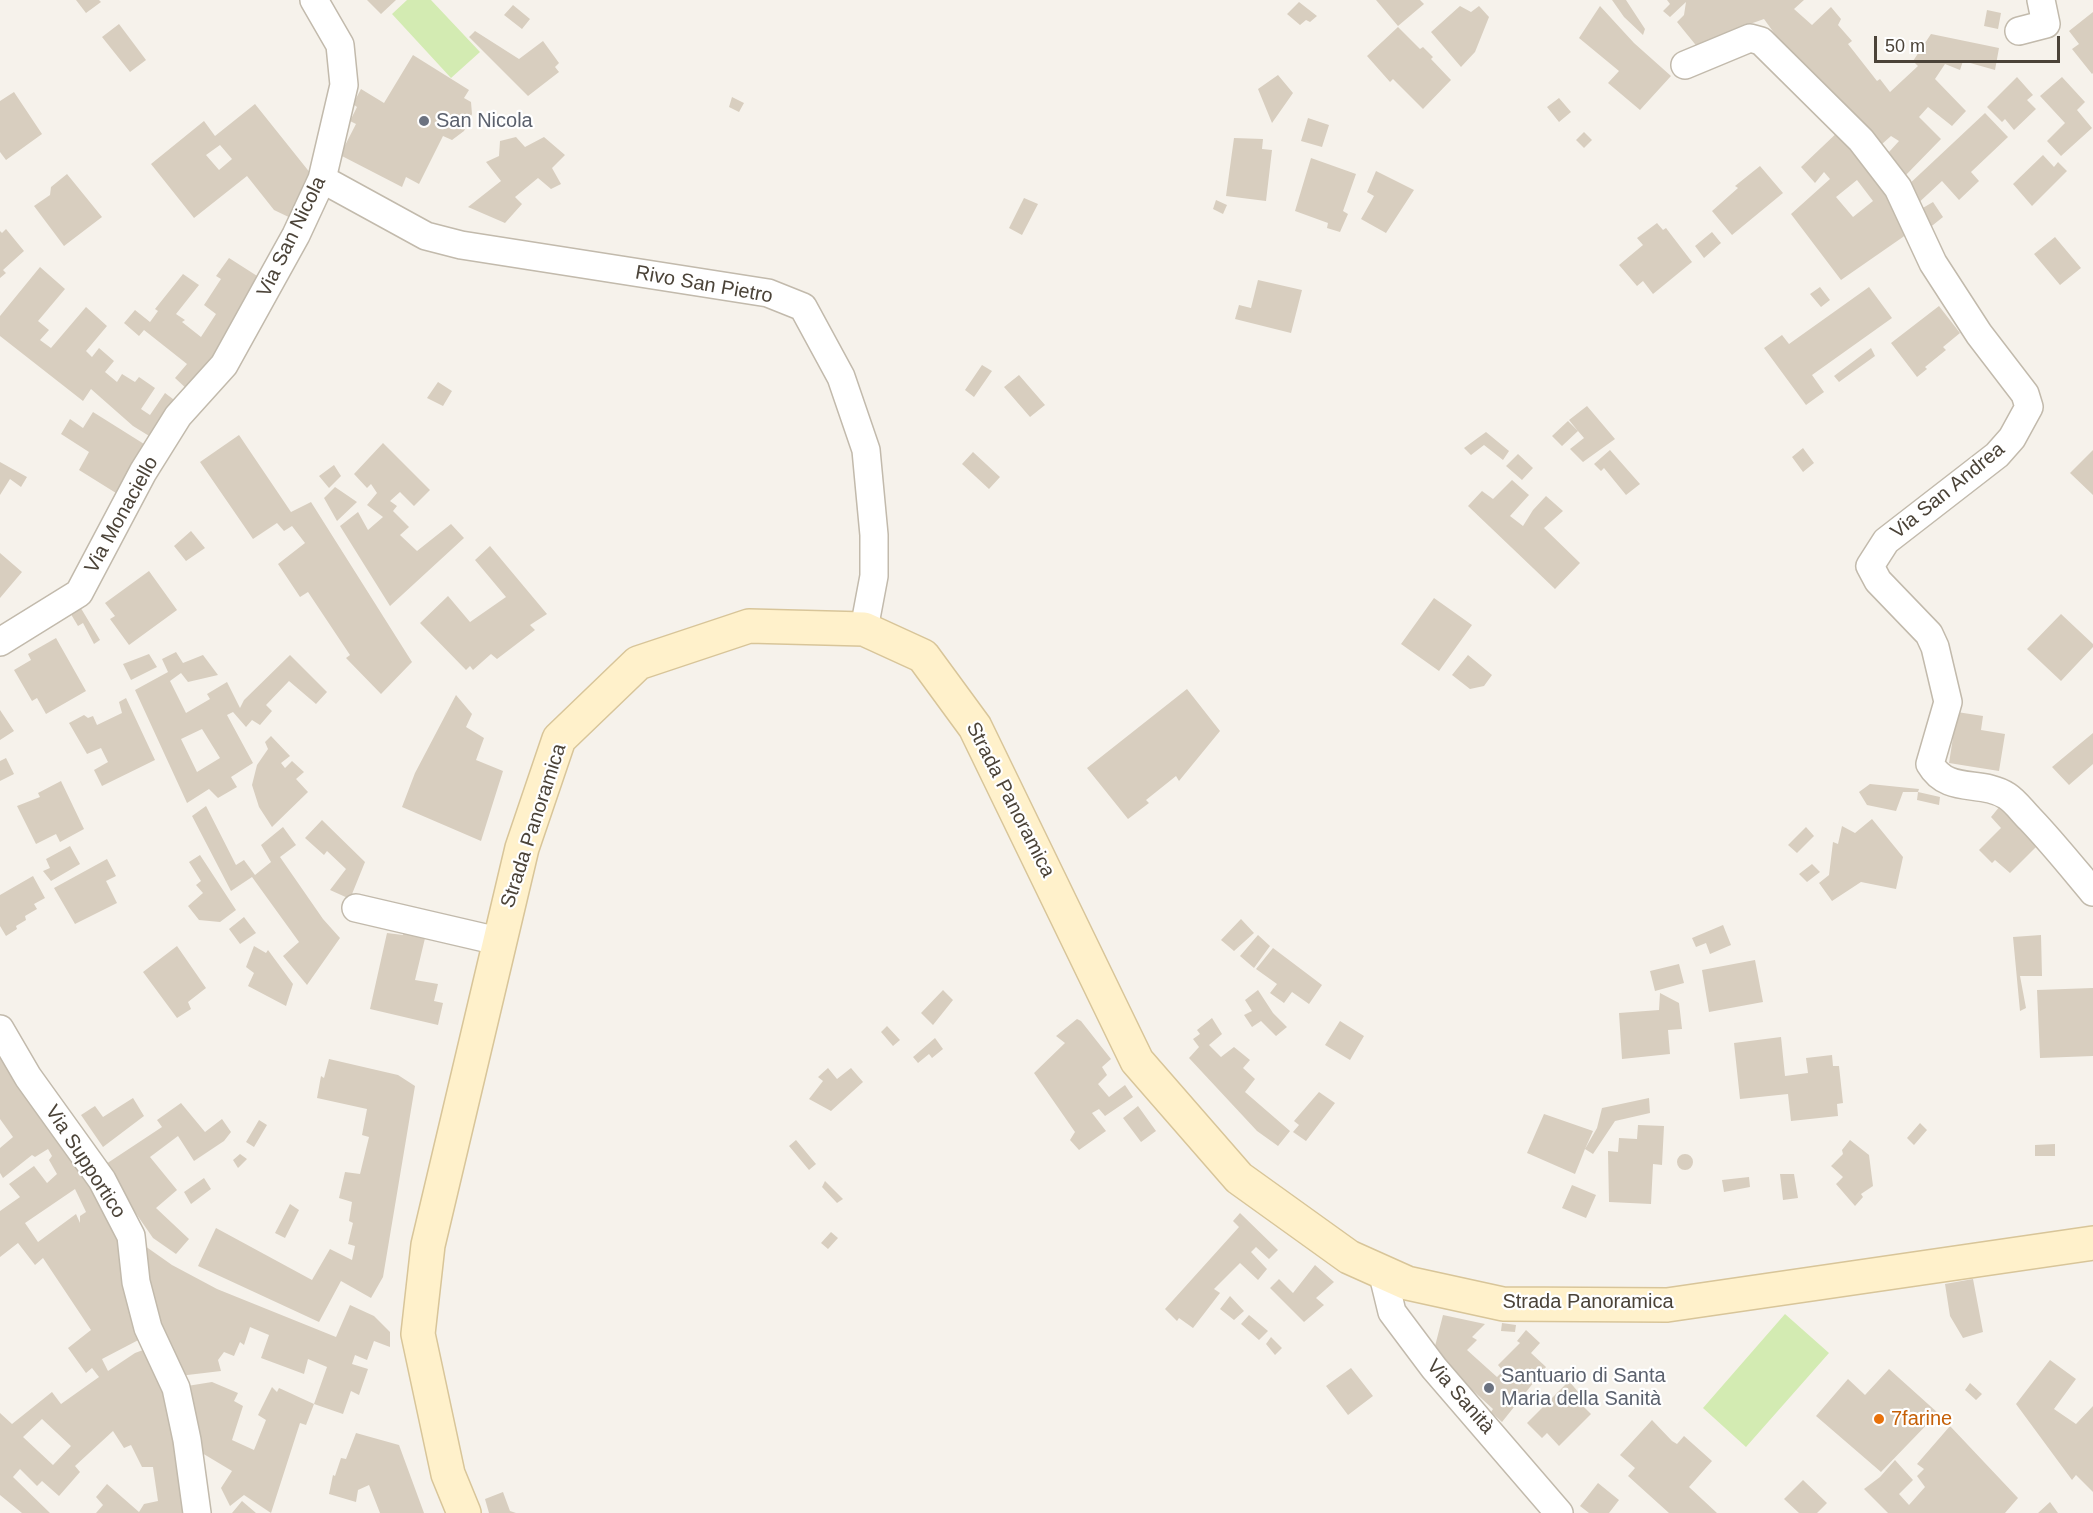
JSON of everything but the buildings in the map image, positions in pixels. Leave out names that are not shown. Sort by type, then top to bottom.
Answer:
[{"type":"main road","name":"Strada Panoramica","points":[[464,1513],[448,1474],[418,1334],[428,1245],[498,941],[522,848],[559,739],[638,663],[749,626],[864,629],[923,656],[975,727],[1137,1061],[1239,1178],[1338,1251],[1407,1283],[1503,1304],[1668,1305],[2093,1243]]},
{"type":"street","name":"Via San Nicola","points":[[224,365],[296,236],[322,179],[344,85],[340,45],[314,0]]},
{"type":"street","points":[[2019,31],[2046,24],[2040,0]]},
{"type":"street","name":"Via San Andrea","points":[[1685,65],[1750,38],[1761,41],[1861,140],[1898,188],[1933,263],[1979,334],[2025,394],[2029,407],[2012,438],[1997,455],[1886,541],[1870,566],[1878,581],[1929,634],[1935,647],[1948,702],[1930,764],[1936,775],[1950,782],[1996,790],[2009,797],[2055,846],[2093,892]]},
{"type":"street","name":"Rivo San Pietro","points":[[322,179],[426,236],[461,245],[768,293],[803,308],[841,377],[866,450],[874,535],[874,576],[864,629]]},
{"type":"street","name":"Via Monaciello","points":[[0,642],[79,593],[143,472],[178,416],[224,365]]},
{"type":"street","points":[[356,908],[498,941]]},
{"type":"street","name":"Via Supportico","points":[[0,1029],[28,1077],[102,1180],[131,1236],[136,1281],[148,1328],[176,1388],[187,1440],[196,1513]]},
{"type":"street","name":"Via Sanità","points":[[1382,1271],[1392,1312],[1434,1368],[1558,1513]]},
{"type":"green space","points":[[407,0],[431,0],[480,52],[451,78],[392,14]]},
{"type":"green space","points":[[1785,1314],[1829,1353],[1746,1447],[1703,1408]]},
{"type":"place","name":"San Nicola","points":[[424,121]]},
{"type":"place","name":"Santuario di Santa Maria della Sanità","points":[[1489,1388]]},
{"type":"place","name":"7farine","points":[[1879,1419]]}]
